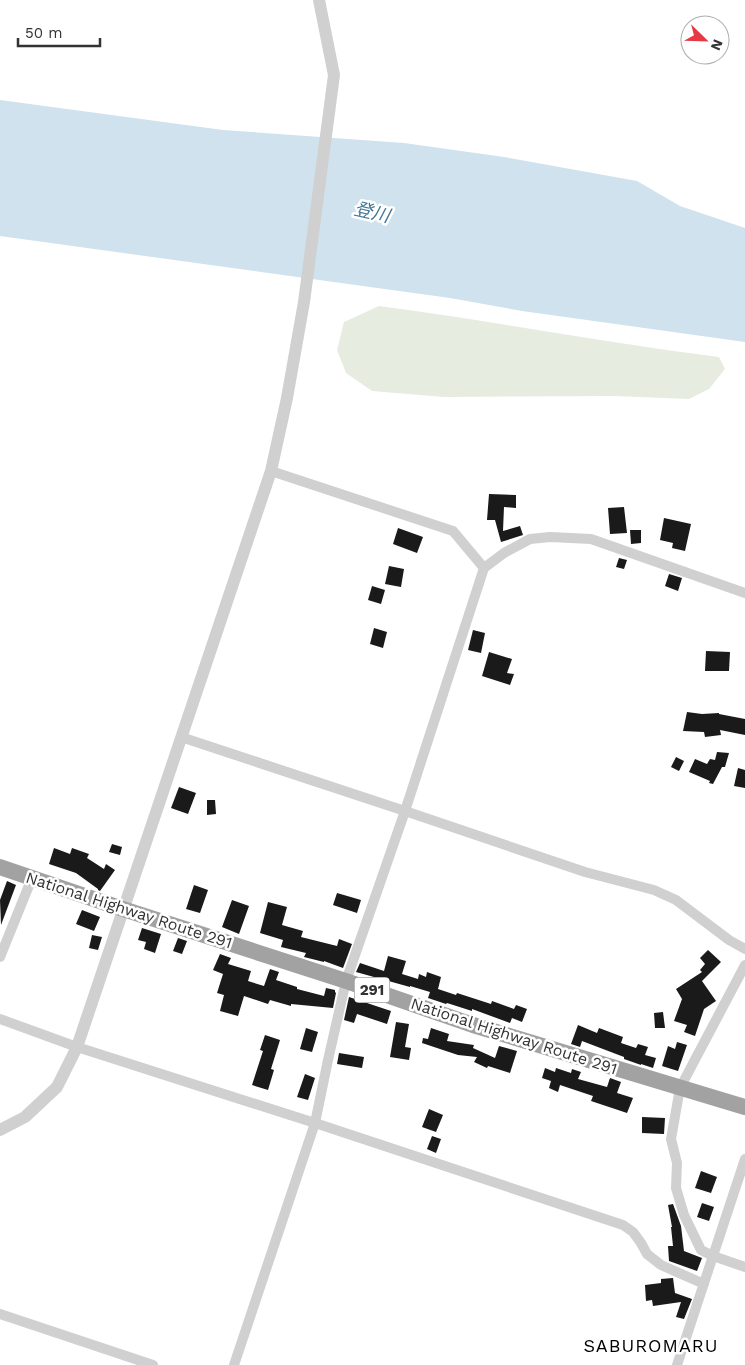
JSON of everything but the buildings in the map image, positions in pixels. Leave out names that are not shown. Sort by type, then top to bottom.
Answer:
[{"type":"highway","name":"National Highway Route 291","points":[[0,867],[123,910],[346,981],[473,1025],[745,1107]]},
{"type":"street","points":[[0,1130],[25,1117],[57,1087],[77,1047],[271,471],[287,398],[304,302],[334,75],[319,0]]},
{"type":"street","points":[[271,471],[452,532],[484,568]]},
{"type":"street","points":[[234,1365],[315,1123],[346,981],[484,568],[504,553],[530,539],[550,537],[591,540],[745,593]]},
{"type":"street","points":[[181,737],[585,872],[654,890],[676,900],[729,940],[745,949]]},
{"type":"street","points":[[0,957],[32,878]]},
{"type":"street","points":[[745,965],[680,1088],[672,1139],[677,1163],[676,1188],[684,1215],[701,1250],[745,1267]]},
{"type":"street","points":[[0,1019],[77,1047],[315,1123],[623,1225],[633,1232],[642,1243],[646,1254],[661,1265],[704,1284]]},
{"type":"street","points":[[677,1365],[745,1159]]},
{"type":"street","points":[[0,1314],[153,1365]]},
{"type":"shaded area","points":[[379,306],[719,357],[725,369],[709,389],[689,399],[614,396],[444,397],[372,391],[346,373],[337,350],[344,322]]},
{"type":"water","name":"登川","points":[[0,100],[223,130],[404,143],[504,157],[637,181],[680,206],[745,228],[745,342],[522,311],[450,298],[0,236]]},
{"type":"district","name":"SABUROMARU","points":[[651,1345]]}]
